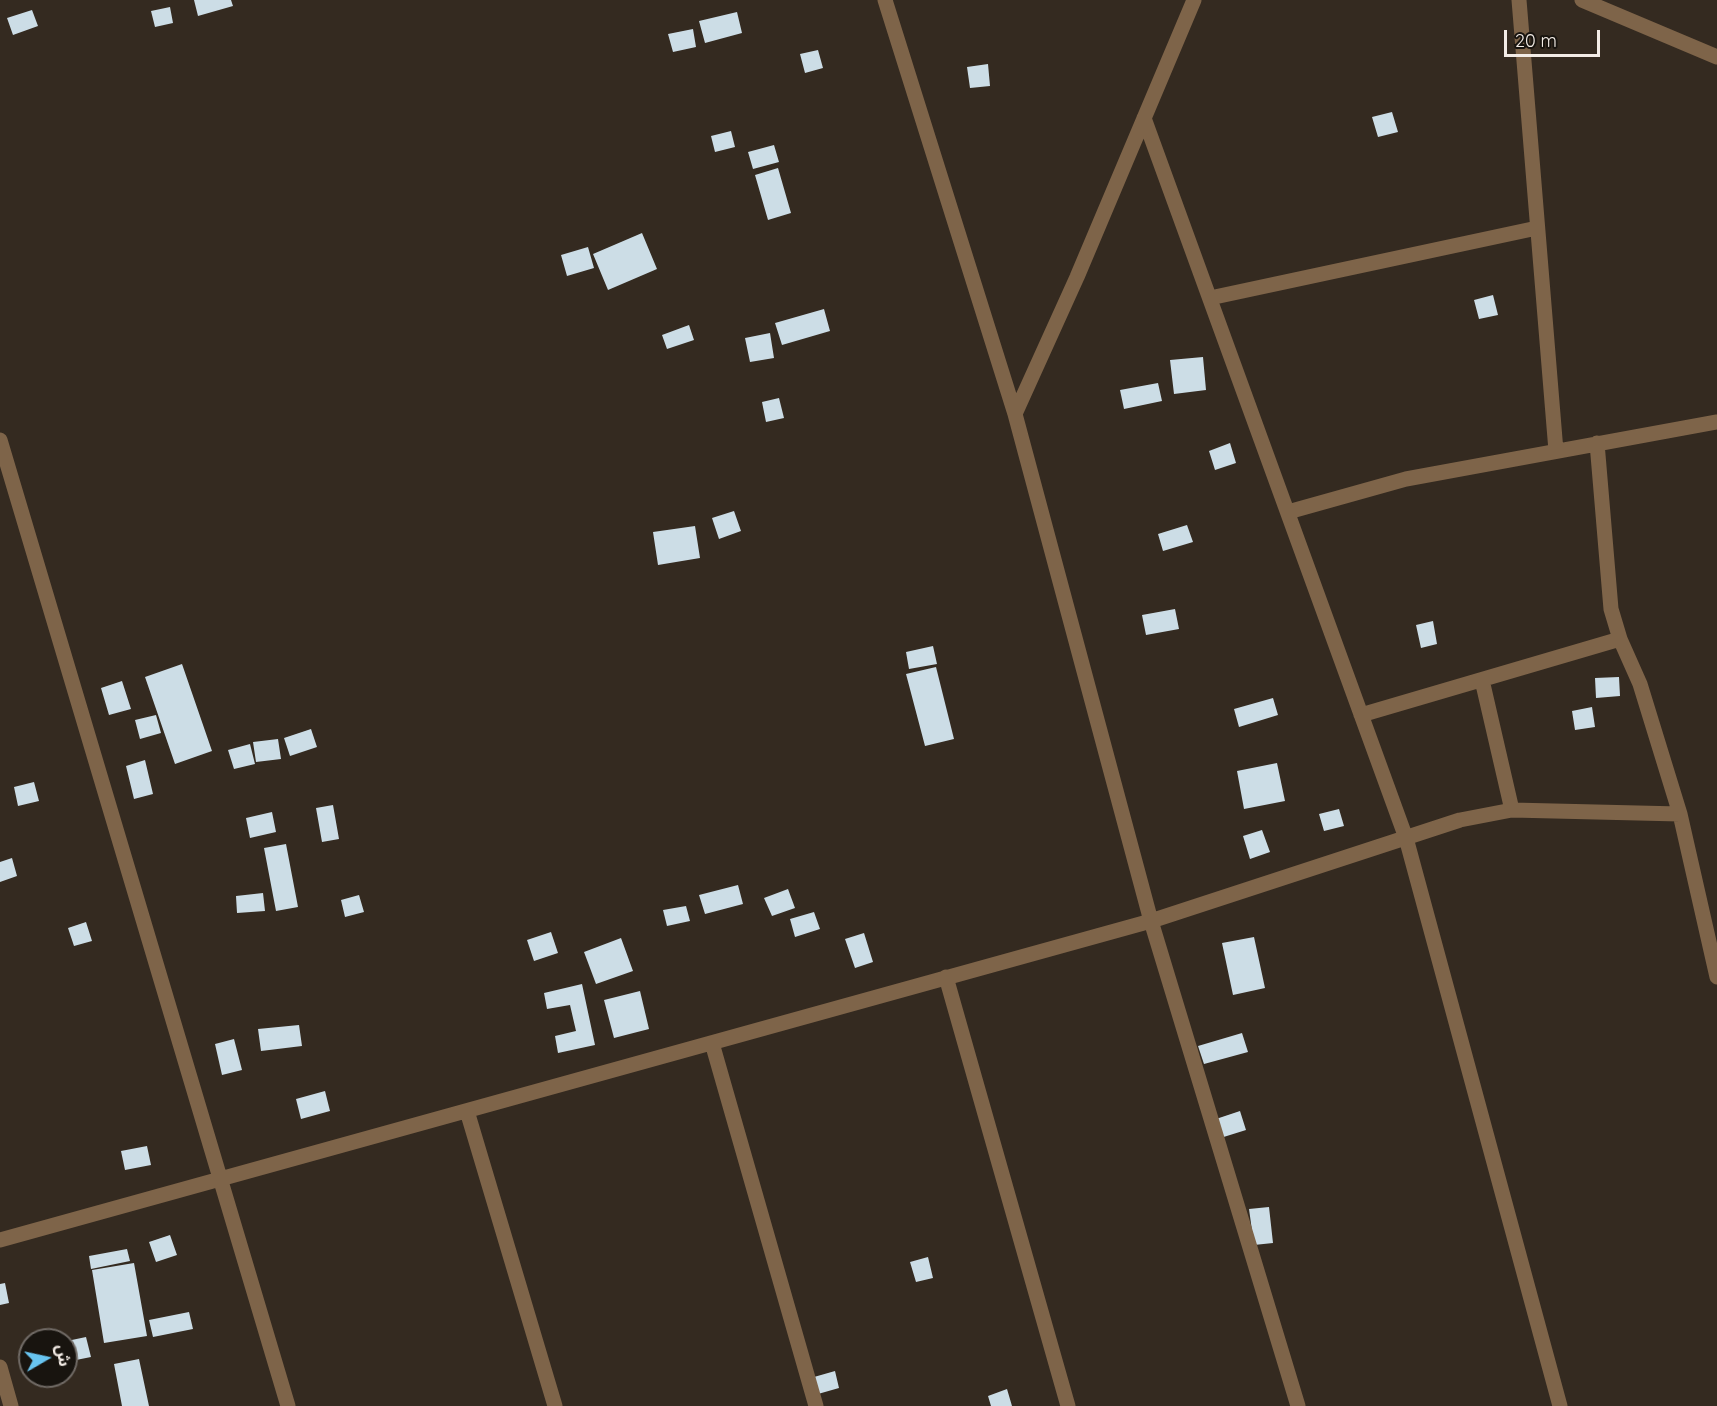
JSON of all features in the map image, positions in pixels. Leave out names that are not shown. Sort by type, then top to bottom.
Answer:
[{"type":"street","points":[[885,0],[1015,414],[1151,921],[1298,1406]]},
{"type":"street","points":[[1015,414],[1194,0]]},
{"type":"street","points":[[1519,0],[1556,451]]},
{"type":"street","points":[[1582,0],[1717,57]]},
{"type":"street","points":[[1144,118],[1406,838],[1560,1406]]},
{"type":"street","points":[[1210,298],[1538,228]]},
{"type":"street","points":[[1288,512],[1406,479],[1597,442],[1717,422]]},
{"type":"street","points":[[0,440],[218,1179],[288,1406]]},
{"type":"street","points":[[1597,442],[1611,609],[1620,639],[1640,684],[1680,814],[1717,977]]},
{"type":"street","points":[[1361,715],[1620,639]]},
{"type":"street","points":[[1482,680],[1512,810]]},
{"type":"street","points":[[0,1240],[1151,921],[1460,820],[1512,810],[1680,814]]},
{"type":"street","points":[[946,976],[1068,1406]]},
{"type":"street","points":[[712,1043],[816,1406]]},
{"type":"street","points":[[467,1111],[555,1406]]},
{"type":"street","points":[[0,1367],[11,1406]]},
{"type":"building","points":[[194,0],[231,0],[233,6],[198,16]]},
{"type":"building","points":[[170,7],[173,23],[155,27],[151,11]]},
{"type":"building","points":[[32,10],[38,26],[13,35],[7,18]]},
{"type":"building","points":[[737,12],[742,33],[705,43],[699,21]]},
{"type":"building","points":[[693,29],[696,47],[673,52],[668,34]]},
{"type":"building","points":[[818,50],[823,68],[805,73],[800,54]]},
{"type":"building","points":[[988,64],[990,86],[970,88],[967,67]]},
{"type":"building","points":[[1392,112],[1398,132],[1378,137],[1372,117]]},
{"type":"building","points":[[731,131],[735,147],[715,152],[711,136]]},
{"type":"building","points":[[774,145],[779,162],[753,169],[748,152]]},
{"type":"building","points":[[778,168],[791,213],[768,220],[755,175]]},
{"type":"building","points":[[642,233],[657,269],[608,290],[593,254]]},
{"type":"building","points":[[588,247],[594,268],[567,276],[561,255]]},
{"type":"building","points":[[1493,295],[1498,315],[1479,319],[1474,300]]},
{"type":"building","points":[[824,309],[830,331],[782,345],[775,323]]},
{"type":"building","points":[[689,325],[694,340],[667,349],[662,335]]},
{"type":"building","points":[[770,333],[774,358],[750,362],[745,338]]},
{"type":"building","points":[[1203,357],[1206,390],[1174,394],[1170,360]]},
{"type":"building","points":[[1158,383],[1162,401],[1124,409],[1120,390]]},
{"type":"building","points":[[779,398],[784,418],[766,422],[762,402]]},
{"type":"building","points":[[1230,443],[1236,463],[1215,470],[1209,451]]},
{"type":"building","points":[[734,511],[741,531],[719,539],[712,518]]},
{"type":"building","points":[[1187,525],[1193,542],[1163,551],[1158,534]]},
{"type":"building","points":[[695,526],[700,558],[658,565],[653,532]]},
{"type":"building","points":[[1175,609],[1179,629],[1146,635],[1142,615]]},
{"type":"building","points":[[1433,621],[1437,644],[1421,648],[1416,625]]},
{"type":"building","points":[[933,646],[937,664],[909,669],[906,652]]},
{"type":"building","points":[[182,664],[212,751],[175,764],[145,677]]},
{"type":"building","points":[[936,667],[954,739],[925,746],[906,674]]},
{"type":"building","points":[[1619,677],[1620,696],[1596,698],[1595,678]]},
{"type":"building","points":[[122,681],[131,709],[109,715],[101,688]]},
{"type":"building","points":[[1273,698],[1278,715],[1239,727],[1234,709]]},
{"type":"building","points":[[1592,707],[1595,727],[1575,730],[1572,711]]},
{"type":"building","points":[[156,715],[161,733],[140,739],[135,720]]},
{"type":"building","points":[[311,729],[317,747],[290,756],[284,738]]},
{"type":"building","points":[[278,739],[281,759],[256,762],[253,742]]},
{"type":"building","points":[[250,744],[255,764],[234,769],[228,750]]},
{"type":"building","points":[[145,760],[153,794],[134,799],[126,766]]},
{"type":"building","points":[[1277,763],[1285,801],[1244,809],[1237,771]]},
{"type":"building","points":[[34,782],[39,801],[18,806],[14,787]]},
{"type":"building","points":[[333,805],[339,839],[322,842],[316,808]]},
{"type":"building","points":[[1339,809],[1344,826],[1324,831],[1319,814]]},
{"type":"building","points":[[272,812],[276,832],[250,838],[246,818]]},
{"type":"building","points":[[1262,830],[1270,852],[1250,859],[1243,836]]},
{"type":"building","points":[[286,844],[298,907],[276,911],[264,848]]},
{"type":"building","points":[[12,858],[17,876],[0,882],[0,862]]},
{"type":"building","points":[[738,885],[743,904],[705,914],[699,895]]},
{"type":"building","points":[[788,889],[795,908],[772,916],[764,898]]},
{"type":"building","points":[[263,893],[265,911],[237,913],[236,896]]},
{"type":"building","points":[[359,895],[364,912],[345,917],[341,900]]},
{"type":"building","points":[[686,906],[690,921],[667,926],[663,910]]},
{"type":"building","points":[[814,912],[820,929],[795,937],[790,919]]},
{"type":"building","points":[[86,922],[92,941],[74,946],[68,928]]},
{"type":"building","points":[[551,932],[558,953],[534,961],[527,940]]},
{"type":"building","points":[[864,933],[873,962],[855,968],[845,939]]},
{"type":"building","points":[[1254,937],[1265,988],[1233,995],[1222,943]]},
{"type":"building","points":[[621,938],[633,971],[596,984],[584,952]]},
{"type":"building","points":[[582,984],[595,1045],[558,1053],[555,1036],[576,1031],[570,1005],[547,1009],[544,993]]},
{"type":"building","points":[[640,991],[649,1029],[614,1038],[604,1000]]},
{"type":"building","points":[[299,1025],[302,1046],[261,1051],[258,1029]]},
{"type":"building","points":[[1242,1033],[1248,1052],[1204,1064],[1198,1046]]},
{"type":"building","points":[[234,1039],[242,1070],[222,1075],[215,1044]]},
{"type":"building","points":[[325,1091],[330,1111],[301,1119],[296,1099]]},
{"type":"building","points":[[1240,1111],[1246,1130],[1214,1140],[1207,1122]]},
{"type":"building","points":[[147,1146],[151,1165],[125,1170],[121,1151]]},
{"type":"building","points":[[1269,1207],[1273,1243],[1254,1245],[1249,1209]]},
{"type":"building","points":[[170,1235],[177,1255],[156,1262],[149,1242]]},
{"type":"building","points":[[127,1249],[130,1261],[91,1269],[89,1256]]},
{"type":"building","points":[[928,1257],[933,1278],[916,1282],[910,1262]]},
{"type":"building","points":[[134,1263],[147,1336],[104,1343],[92,1270]]},
{"type":"building","points":[[5,1283],[9,1303],[0,1305],[0,1284]]},
{"type":"building","points":[[189,1312],[193,1329],[153,1337],[149,1320]]},
{"type":"building","points":[[86,1337],[91,1357],[78,1360],[78,1339]]},
{"type":"building","points":[[139,1359],[149,1406],[122,1406],[114,1364]]},
{"type":"building","points":[[835,1371],[839,1388],[818,1394],[814,1377]]},
{"type":"building","points":[[1007,1389],[1012,1406],[991,1406],[988,1396]]}]
